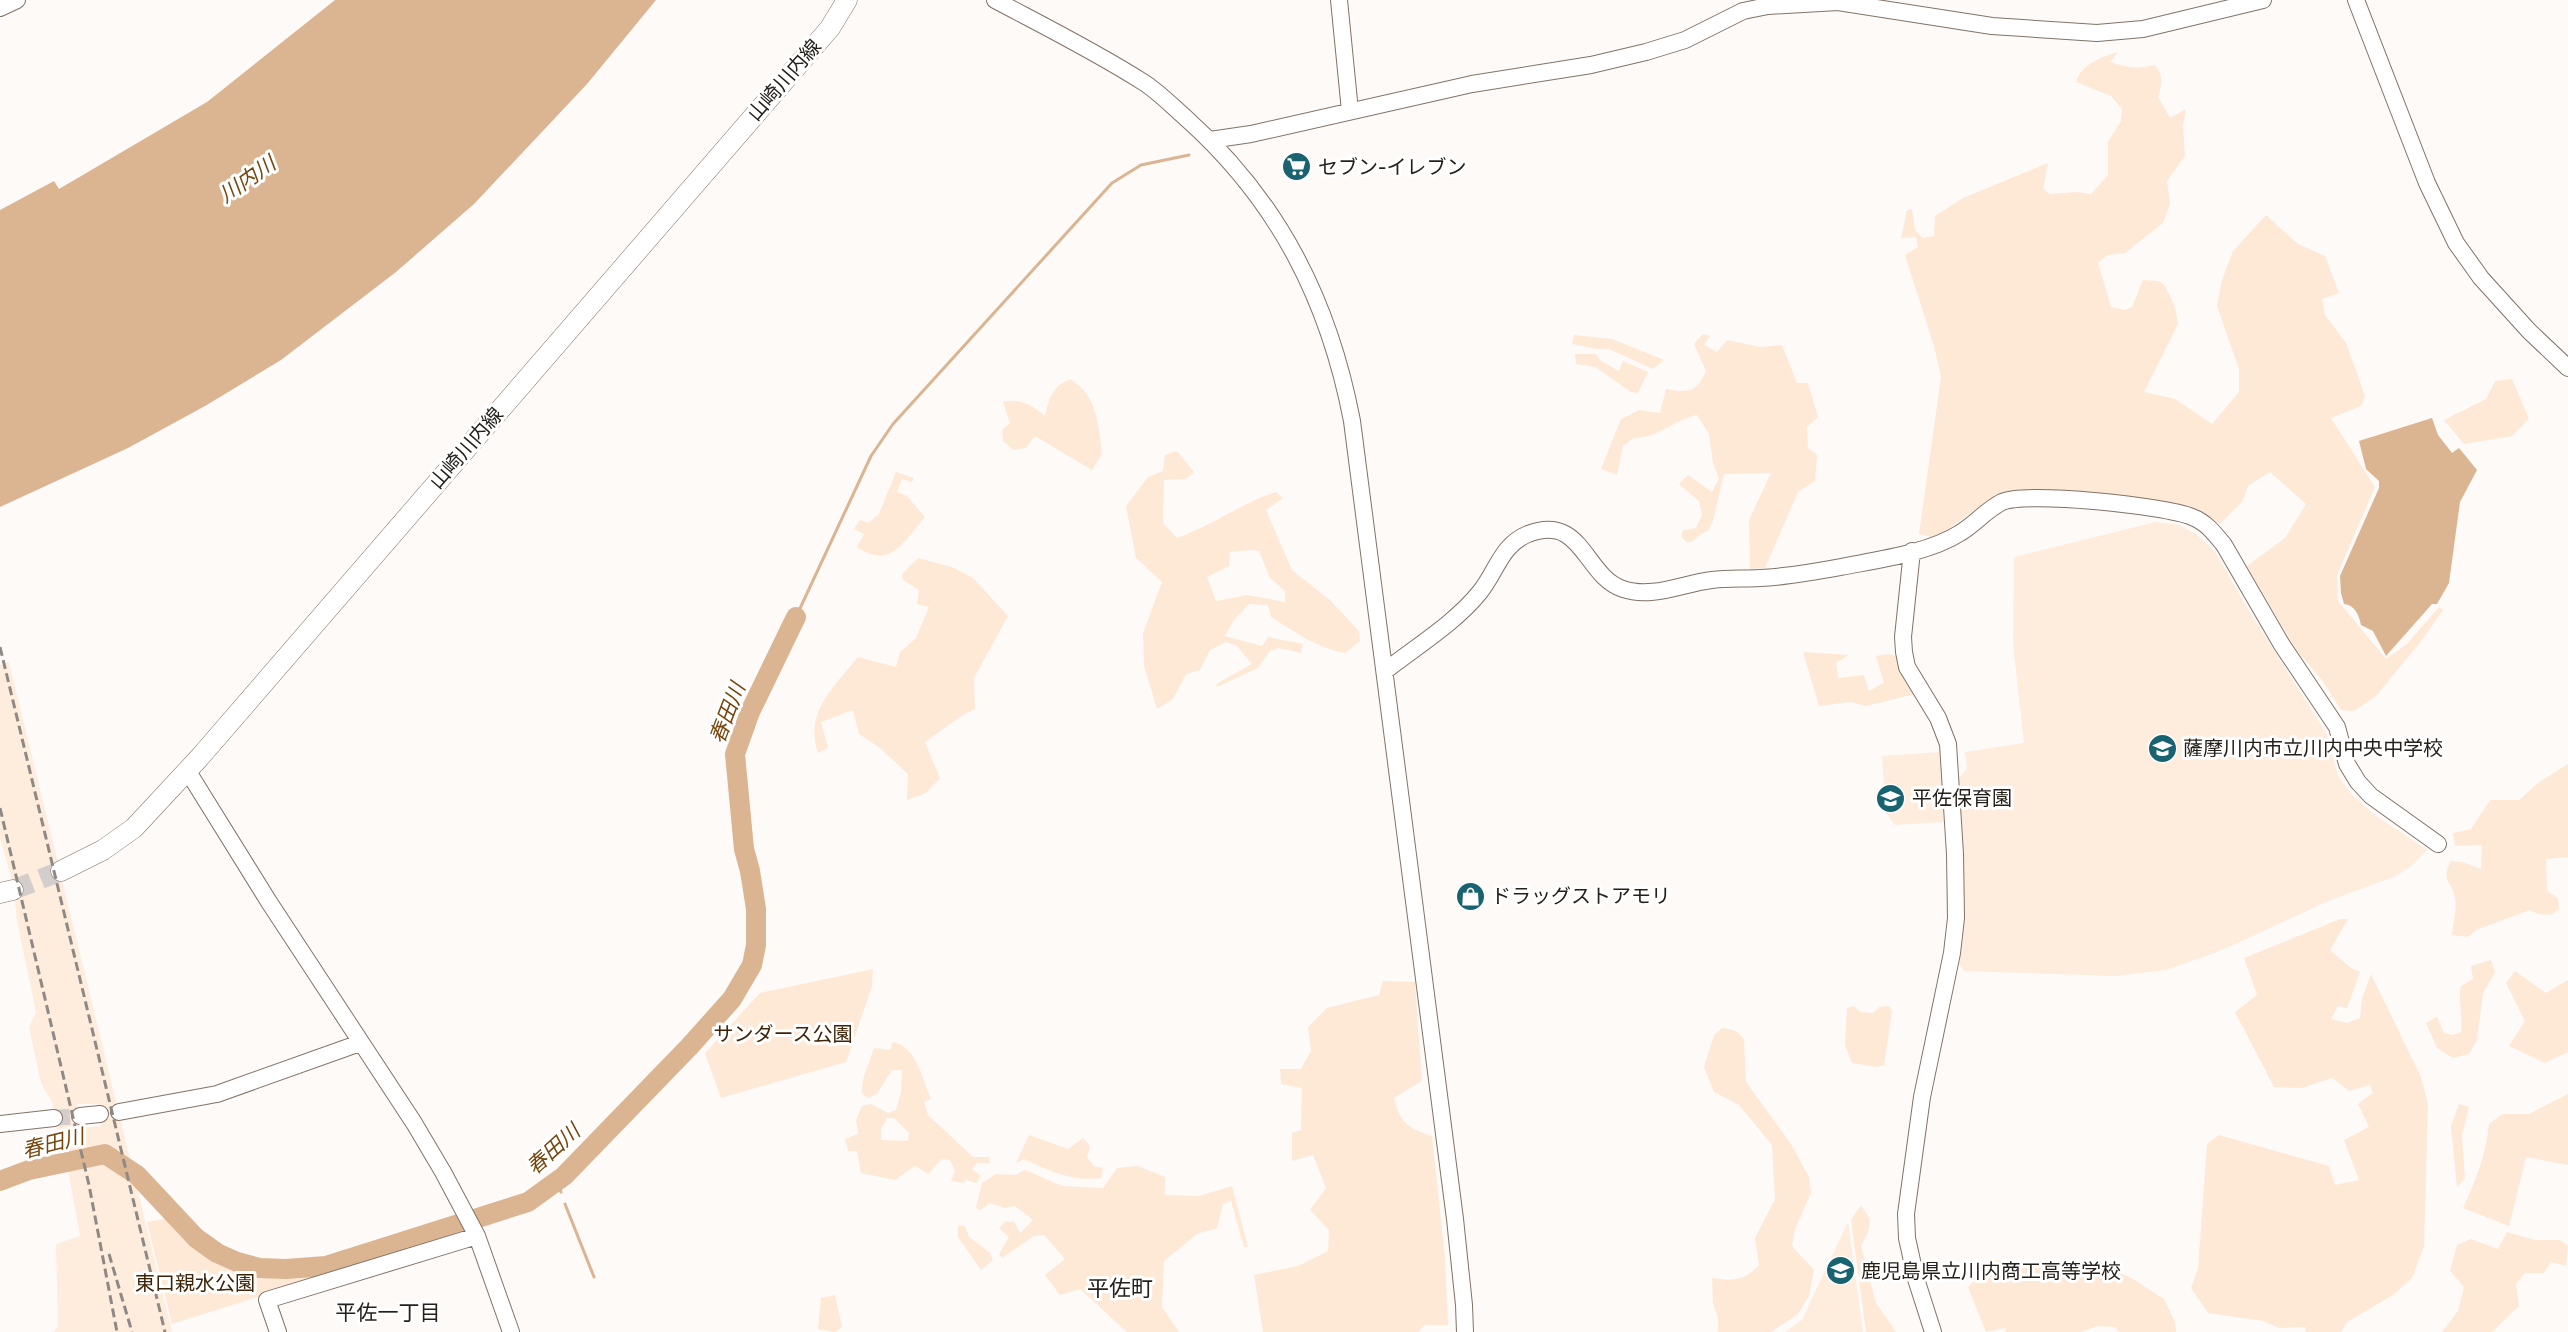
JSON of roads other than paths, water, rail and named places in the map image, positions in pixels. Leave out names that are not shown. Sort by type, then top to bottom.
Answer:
[{"type":"main road","name":"山崎川内線","points":[[61,871],[103,850],[134,828],[187,770],[830,28],[847,0]]},
{"type":"street","points":[[0,8],[16,0]]},
{"type":"street","points":[[995,0],[1144,82],[1210,140],[1232,162],[1281,227],[1314,291],[1328,328],[1343,377],[1352,421],[1455,1219],[1465,1332]]},
{"type":"street","points":[[1339,0],[1350,111]]},
{"type":"street","points":[[1210,140],[1251,134],[1472,84],[1592,65],[1685,40],[1743,11],[1768,6],[1838,1],[1992,26],[2097,33],[2143,29],[2263,0]]},
{"type":"street","points":[[2356,0],[2427,183],[2456,243],[2481,278],[2529,331],[2568,368]]},
{"type":"street","points":[[1385,671],[1455,617],[1476,596],[1505,550],[1519,539],[1539,532],[1563,532],[1573,538],[1613,585],[1635,592],[1653,591],[1709,580],[1810,573],[1912,551],[1959,534],[2003,502],[2021,499],[2094,501],[2193,517],[2212,530],[2224,545],[2282,645],[2337,727],[2347,764],[2358,782],[2371,796],[2438,844]]},
{"type":"street","points":[[1912,551],[1903,637],[1904,652],[1907,667],[1938,718],[1948,744],[1955,854],[1956,918],[1952,953],[1922,1097],[1906,1214],[1907,1238],[1916,1279],[1933,1332]]},
{"type":"street","points":[[187,770],[269,902],[414,1123],[475,1233],[511,1332]]},
{"type":"street","points":[[119,1113],[218,1095],[360,1043]]},
{"type":"street","points":[[80,1116],[100,1114]]},
{"type":"street","points":[[0,1124],[54,1118]]},
{"type":"street","points":[[278,1332],[267,1300],[475,1233]]},
{"type":"water","name":"川内川","points":[[335,0],[656,0],[587,84],[474,204],[396,272],[281,360],[205,406],[128,448],[0,507],[0,210],[54,181],[59,189],[207,102]]},
{"type":"water","points":[[2432,418],[2438,435],[2452,453],[2459,448],[2477,470],[2460,502],[2449,583],[2437,604],[2432,604],[2386,656],[2373,631],[2361,625],[2356,611],[2344,604],[2341,593],[2340,576],[2379,488],[2379,481],[2366,469],[2359,441]]},
{"type":"waterway","points":[[796,617],[871,456],[893,424],[1112,183],[1141,165],[1189,155]]},
{"type":"waterway","name":"春田川","points":[[0,1181],[29,1170],[105,1154],[137,1175],[196,1238],[217,1253],[259,1268],[286,1269],[326,1266],[528,1202],[564,1176],[689,1047],[732,999],[752,965],[756,945],[756,909],[744,849],[735,754],[750,712],[796,617]]},
{"type":"waterway","points":[[557,1181],[561,1192]]},
{"type":"waterway","points":[[565,1204],[594,1277]]},
{"type":"tunnel","points":[[13,890],[61,871]]},
{"type":"tunnel","points":[[54,1118],[80,1116]]},
{"type":"railway","points":[[0,647],[165,1332]]},
{"type":"railway","points":[[0,808],[89,1185],[117,1332]]},
{"type":"railway","points":[[109,1254],[132,1332]]},
{"type":"place","name":"セブン-イレブン","points":[[1297,167]]},
{"type":"place","name":"薩摩川内市立川内中央中学校","points":[[2162,748]]},
{"type":"place","name":"平佐保育園","points":[[1891,798]]},
{"type":"place","name":"ドラッグストアモリ","points":[[1470,896]]},
{"type":"place","name":"鹿児島県立川内商工高等学校","points":[[1840,1271]]},
{"type":"district","name":"平佐町","points":[[1120,1288]]},
{"type":"district","name":"平佐一丁目","points":[[388,1312]]},
{"type":"park label","name":"サンダース公園","points":[[783,1034]]},
{"type":"park label","name":"東口親水公園","points":[[195,1283]]}]
